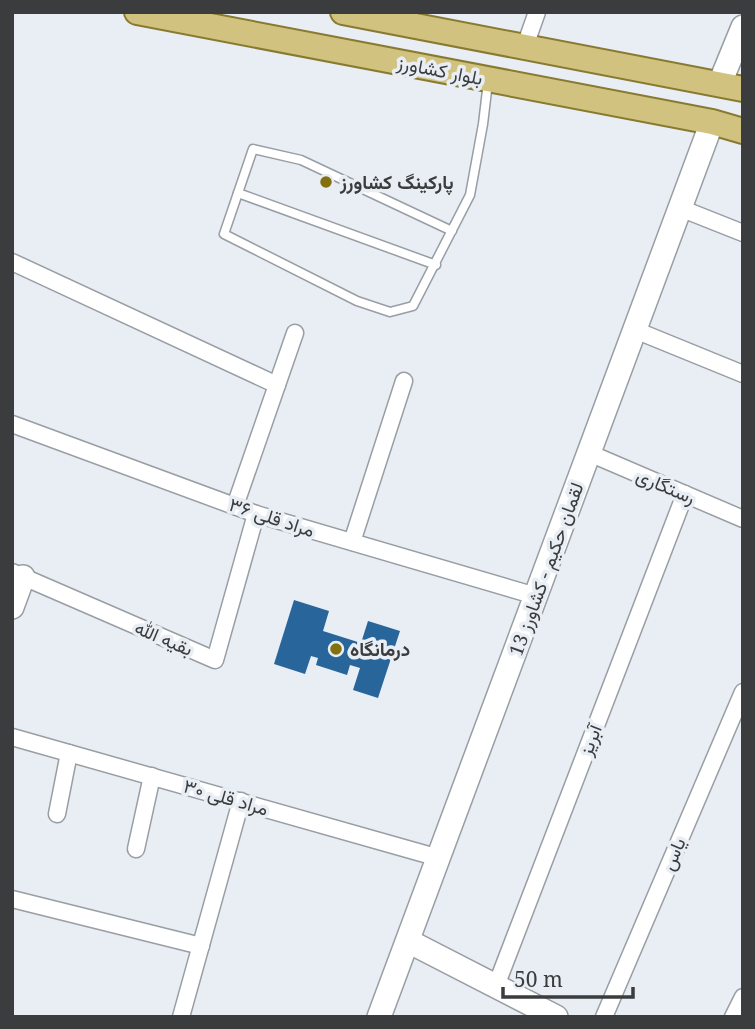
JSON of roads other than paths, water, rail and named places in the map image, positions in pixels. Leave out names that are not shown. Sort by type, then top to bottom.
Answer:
[{"type":"main road","name":"بلوار کشاورز","points":[[137,12],[712,122],[743,131]]},
{"type":"main road","name":"بلوار کشاورز","points":[[343,12],[731,86]]},
{"type":"street","points":[[525,46],[537,12]]},
{"type":"street","points":[[731,86],[743,27]]},
{"type":"street","name":"لقمان حکیم - کشاورز 13","points":[[379,1017],[712,122]]},
{"type":"street","points":[[680,208],[743,233]]},
{"type":"street","points":[[12,262],[277,385]]},
{"type":"street","points":[[635,330],[743,374]]},
{"type":"street","points":[[235,506],[295,332]]},
{"type":"street","points":[[352,542],[404,381]]},
{"type":"street","name":"مراد قلی ۳۶","points":[[12,424],[256,514],[536,596]]},
{"type":"street","name":"رستگاری","points":[[589,453],[743,519]]},
{"type":"street","name":"آبریز","points":[[496,986],[685,494]]},
{"type":"street","name":"بقیه الله","points":[[18,575],[215,660],[256,514]]},
{"type":"street","points":[[12,607],[18,575]]},
{"type":"street","name":"یاس","points":[[604,1017],[743,692]]},
{"type":"street","name":"مراد قلی ۳۰","points":[[12,737],[439,858]]},
{"type":"street","points":[[57,814],[69,753]]},
{"type":"street","points":[[136,849],[152,776]]},
{"type":"street","points":[[181,1017],[240,801]]},
{"type":"street","points":[[12,899],[201,946]]},
{"type":"street","points":[[408,941],[556,1017]]},
{"type":"street","points":[[733,1017],[743,996]]},
{"type":"lane","points":[[452,231],[301,160],[253,149],[224,234],[357,301],[390,312],[413,306],[436,265],[470,195],[489,79]]},
{"type":"lane","points":[[238,193],[436,265]]},
{"type":"place","name":"پارکینگ کشاورز","points":[[326,182]]},
{"type":"place","name":"درمانگاه","points":[[336,649]]}]
